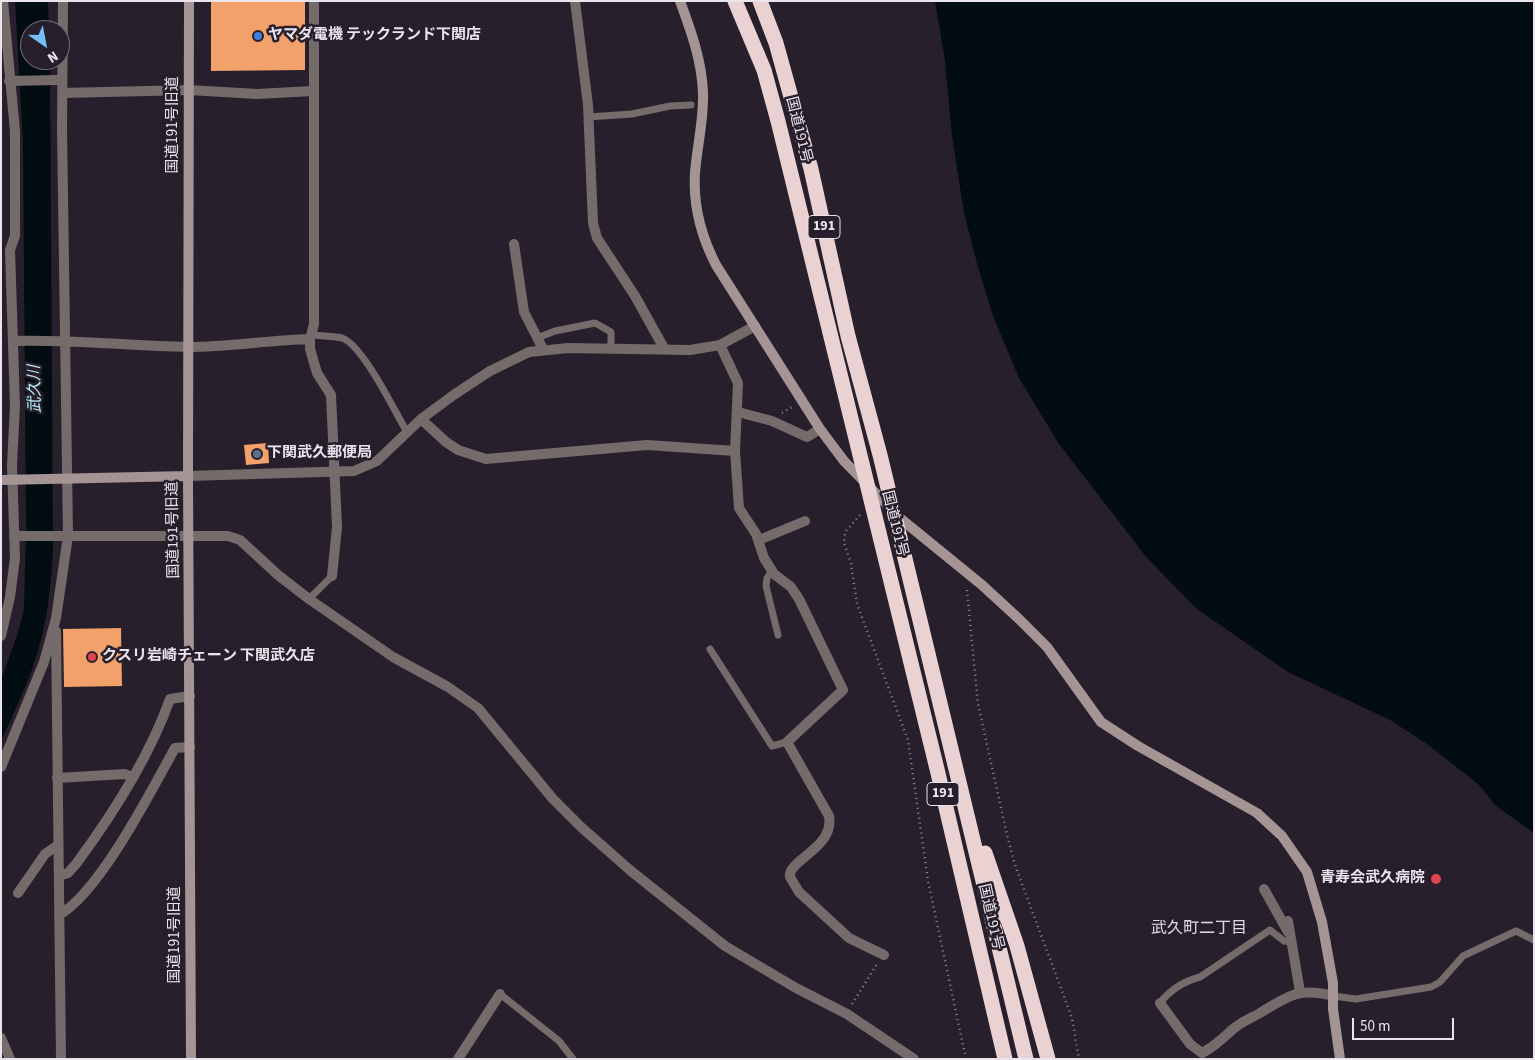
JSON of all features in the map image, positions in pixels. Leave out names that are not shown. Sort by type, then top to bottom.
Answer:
[{"type":"highway","name":"国道191号","points":[[735,1],[764,70],[778,121],[937,769],[1004,1059]]},
{"type":"highway","name":"国道191号","points":[[760,1],[776,43],[791,92],[848,336],[880,455],[1026,1059]]},
{"type":"highway","points":[[954,762],[1017,946],[1048,1059]]},
{"type":"highway","points":[[995,1059],[998,1032]]},
{"type":"street","points":[[1,636],[10,598],[17,536],[10,480],[15,406],[16,341],[6,249],[15,236],[15,131],[3,1]]},
{"type":"street","points":[[61,1059],[56,618],[65,536],[62,479],[68,465],[63,340],[63,1]]},
{"type":"street","name":"国道191号旧道","points":[[189,1],[188,476],[190,537],[191,1059]]},
{"type":"street","points":[[314,1],[314,324],[310,337],[317,373],[331,395],[336,527],[332,576]]},
{"type":"street","points":[[575,1],[580,26],[588,117],[593,223],[597,238],[635,296],[665,350]]},
{"type":"street","points":[[680,1],[696,47],[702,77],[702,115],[695,174],[700,225],[716,264],[820,429],[844,461],[901,519],[982,585],[1047,648],[1101,722],[1138,746],[1257,814],[1282,836],[1300,858],[1314,894],[1322,922],[1340,1059]]},
{"type":"street","points":[[11,81],[57,80]]},
{"type":"street","points":[[64,93],[189,90],[257,94],[313,92]]},
{"type":"street","points":[[514,244],[524,312],[543,350]]},
{"type":"street","points":[[10,480],[354,471],[377,461],[422,419],[490,371],[529,352],[610,349],[665,350],[671,352],[690,350],[720,345],[755,326]]},
{"type":"street","points":[[16,341],[63,340],[92,344],[189,347],[310,337]]},
{"type":"street","points":[[720,345],[738,383],[737,502],[758,540],[764,558],[772,571],[791,588],[799,599],[843,690],[787,742],[829,816],[830,824],[824,839],[791,870],[790,878],[799,892],[849,938],[884,955]]},
{"type":"street","points":[[738,412],[772,421],[807,437],[820,429]]},
{"type":"street","points":[[422,419],[446,442],[458,450],[486,459],[647,445],[736,451]]},
{"type":"street","points":[[758,540],[805,521]]},
{"type":"street","points":[[17,536],[228,536],[240,540],[278,575],[309,599],[393,657],[448,687],[478,708],[553,799],[581,827],[631,872],[725,946],[787,984],[847,1014],[914,1059]]},
{"type":"street","points":[[1,767],[39,678],[56,618]]},
{"type":"street","points":[[59,876],[68,873],[95,838],[132,777],[170,699],[190,696]]},
{"type":"street","points":[[59,915],[79,898],[108,862],[143,806],[175,748],[190,746]]},
{"type":"street","points":[[57,778],[126,774],[132,777]]},
{"type":"street","points":[[18,893],[45,854],[58,845]]},
{"type":"street","points":[[1264,890],[1291,939]]},
{"type":"street","points":[[1288,921],[1300,992]]},
{"type":"street","points":[[1160,1003],[1190,1044],[1202,1053],[1248,1019],[1282,999],[1300,992],[1316,991],[1333,996]]},
{"type":"street","points":[[458,1059],[500,994]]},
{"type":"street","points":[[1,1038],[10,1059]]},
{"type":"lane","points":[[588,117],[632,114],[670,106],[691,105]]},
{"type":"lane","points":[[537,338],[555,331],[595,323],[611,332],[610,349]]},
{"type":"lane","points":[[310,337],[342,338],[351,344],[368,365],[407,432]]},
{"type":"lane","points":[[772,571],[767,578],[766,586],[778,636]]},
{"type":"lane","points":[[309,599],[332,576]]},
{"type":"lane","points":[[710,649],[772,746],[787,742]]},
{"type":"lane","points":[[1160,1003],[1165,996],[1189,980],[1200,977],[1270,930],[1284,941],[1291,939]]},
{"type":"lane","points":[[1333,996],[1356,999],[1431,987],[1440,982],[1463,956],[1516,930],[1534,940]]},
{"type":"lane","points":[[500,994],[559,1042],[573,1059]]},
{"type":"path","points":[[868,517],[860,514],[845,532],[844,543],[852,563],[857,604],[907,734],[928,881],[966,1059]]},
{"type":"path","points":[[966,590],[978,704],[1007,835],[1015,865],[1072,1018],[1080,1059]]},
{"type":"path","points":[[847,1014],[884,955]]},
{"type":"water","name":"武久川","points":[[15,1],[48,1],[49,20],[20,20],[20,70],[50,70],[53,551],[49,600],[39,647],[27,683],[1,741],[1,680],[17,636],[24,609],[26,530],[23,143]]},
{"type":"water","points":[[935,1],[1534,1],[1534,833],[1496,806],[1478,784],[1427,744],[1390,720],[1288,672],[1197,609],[1147,558],[1059,444],[1019,378],[993,316],[978,267],[964,213],[952,136],[945,61]]},
{"type":"building","name":"ヤマダ電機 テックランド下関店","points":[[211,1],[305,1],[305,70],[211,71]]},
{"type":"building","points":[[268,443],[269,463],[246,465],[244,445]]},
{"type":"building","name":"クスリ岩崎チェーン 下関武久店","points":[[121,628],[122,686],[64,687],[63,629]]},
{"type":"place","name":"ヤマダ電機 テックランド下関店","points":[[258,36]]},
{"type":"place","name":"下関武久郵便局","points":[[257,454]]},
{"type":"place","name":"クスリ岩崎チェーン 下関武久店","points":[[92,657]]},
{"type":"place","name":"青寿会武久病院","points":[[1436,879]]},
{"type":"district","name":"武久町二丁目","points":[[1199,929]]}]
